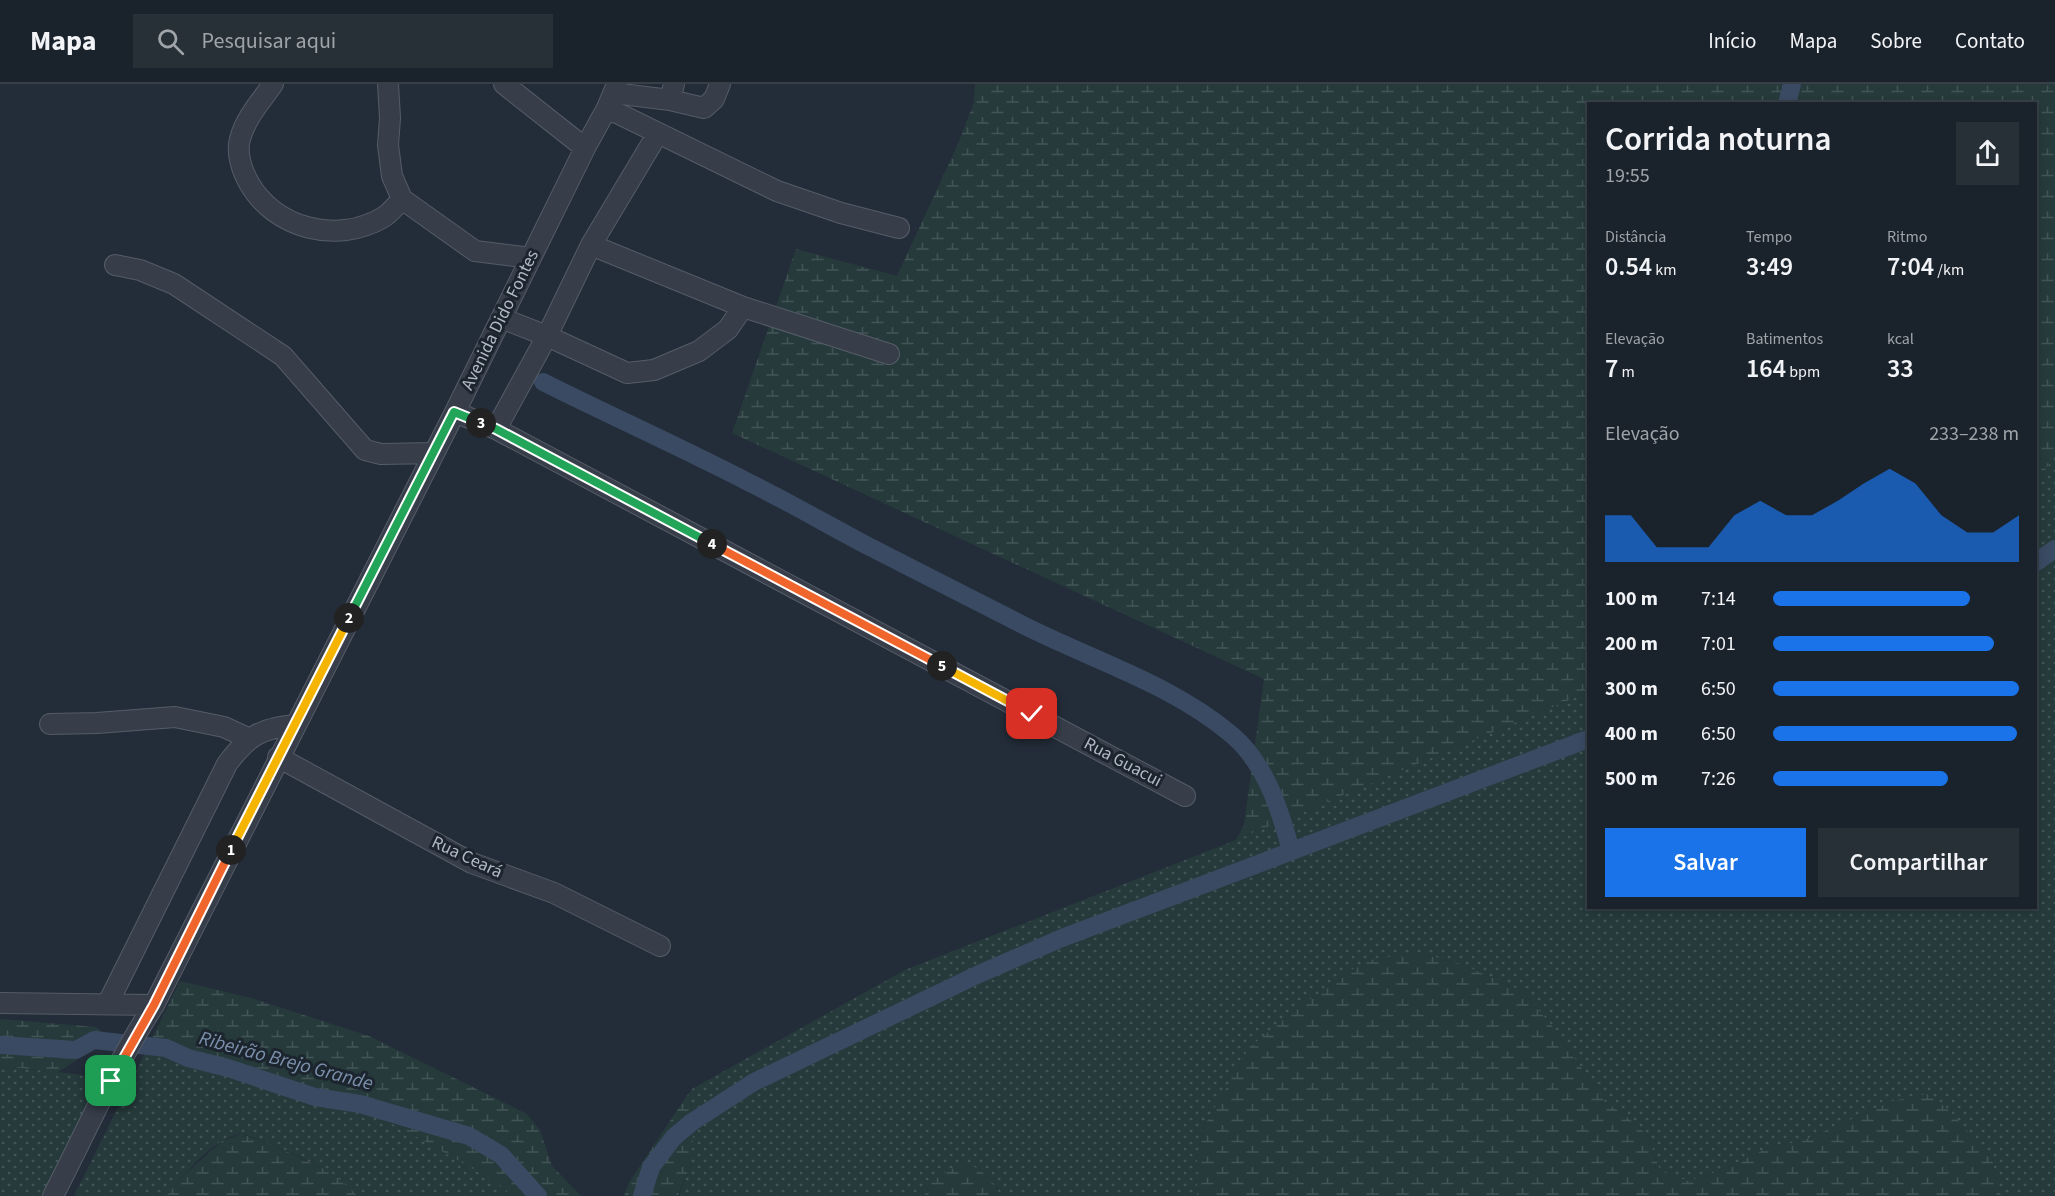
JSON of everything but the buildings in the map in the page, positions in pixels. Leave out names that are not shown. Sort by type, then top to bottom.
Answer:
[{"type":"street","points":[[272,84],[246,122],[239,140],[239,157],[245,176],[254,192],[272,210],[301,226],[322,231],[345,230],[383,218],[402,199]]},
{"type":"street","points":[[388,84],[390,118],[388,145],[393,176],[402,199],[475,251],[531,258]]},
{"type":"street","points":[[504,84],[585,148]]},
{"type":"street","points":[[613,95],[672,92],[704,108],[714,99],[720,84]]},
{"type":"street","points":[[613,95],[658,133],[777,191],[841,213],[899,228]]},
{"type":"street","name":"Avenida Dido Fontes","points":[[54,1196],[111,1081],[141,1024],[154,1005],[613,95]]},
{"type":"street","points":[[496,429],[547,336],[591,245],[658,133]]},
{"type":"street","points":[[591,245],[743,307],[889,354]]},
{"type":"street","points":[[115,265],[140,270],[174,284],[283,356],[365,450],[381,454],[434,453]]},
{"type":"street","points":[[501,318],[547,336],[627,373],[654,370],[699,351],[728,329],[743,307]]},
{"type":"street","name":"Rua Guacui","points":[[454,412],[496,429],[1185,796]]},
{"type":"street","points":[[50,724],[175,717],[224,728],[250,739]]},
{"type":"street","points":[[108,1003],[227,764],[239,748],[258,733],[273,727],[295,725]]},
{"type":"street","name":"Rua Ceará","points":[[278,757],[472,863],[554,892],[660,946]]},
{"type":"street","points":[[0,1003],[154,1005]]},
{"type":"green space","points":[[975,84],[2055,84],[2055,454],[2037,483],[2037,102],[1587,102],[1587,692],[1236,840],[1244,825],[1264,679],[732,433],[796,249],[897,276],[958,144],[974,102]]},
{"type":"green space","points":[[2055,454],[2055,1196],[2001,1196],[1992,1159],[1927,1094],[1893,1101],[1802,1141],[1768,1148],[1719,1171],[1688,1181],[1660,1171],[1648,1136],[1625,1115],[1605,1102],[1553,1027],[1522,991],[1461,964],[1424,954],[1356,967],[1294,1011],[1249,1048],[1202,1130],[1197,1160],[1197,1196],[1000,1196],[997,1187],[927,1188],[924,1196],[679,1196],[691,1163],[687,1103],[682,1103],[692,1089],[905,970],[1236,840],[1587,692],[1587,909],[2037,909],[2037,483]]},
{"type":"green space","points":[[1424,954],[1461,964],[1522,991],[1553,1027],[1605,1102],[1625,1115],[1648,1136],[1660,1171],[1688,1181],[1719,1171],[1768,1148],[1802,1141],[1893,1101],[1927,1094],[1949,1110],[1992,1159],[2001,1196],[1197,1196],[1197,1160],[1202,1130],[1249,1048],[1294,1011],[1356,967],[1376,958]]},
{"type":"green space","points":[[180,981],[251,998],[369,1036],[527,1114],[540,1130],[552,1166],[581,1196],[511,1196],[504,1187],[412,1134],[312,1083],[145,1053]]},
{"type":"green space","points":[[0,1019],[96,1027],[104,1033],[100,1045],[58,1072],[0,1066]]},
{"type":"green space","points":[[145,1053],[312,1083],[412,1134],[504,1187],[511,1196],[358,1196],[336,1177],[315,1165],[271,1144],[240,1134],[220,1142],[209,1150],[166,1196],[74,1196]]},
{"type":"green space","points":[[0,1066],[102,1077],[43,1196],[0,1196]]},
{"type":"green space","points":[[682,1103],[687,1103],[694,1122],[691,1163],[678,1196],[624,1196],[630,1181]]},
{"type":"green space","points":[[241,1134],[271,1144],[332,1173],[358,1196],[166,1196],[185,1174],[222,1141]]},
{"type":"green space","points":[[970,1164],[988,1177],[1000,1196],[924,1196],[931,1183],[942,1174]]},
{"type":"waterway","points":[[1788,102],[1792,84]]},
{"type":"waterway","points":[[543,382],[697,456],[1049,638],[1131,674],[1184,701],[1232,735],[1254,760],[1270,788],[1291,851]]},
{"type":"waterway","points":[[2037,561],[2055,549]]},
{"type":"waterway","points":[[642,1196],[651,1167],[674,1137],[692,1122],[754,1082],[979,974],[1062,938],[1587,739]]},
{"type":"waterway","name":"Ribeirão Brejo Grande","points":[[0,1045],[76,1050],[94,1040],[166,1048],[188,1058],[228,1068],[315,1097],[360,1104],[469,1136],[501,1155],[538,1196]]},
{"type":"route","points":[[111,1081],[141,1024],[154,1005],[454,412],[496,429],[1032,714]]}]
